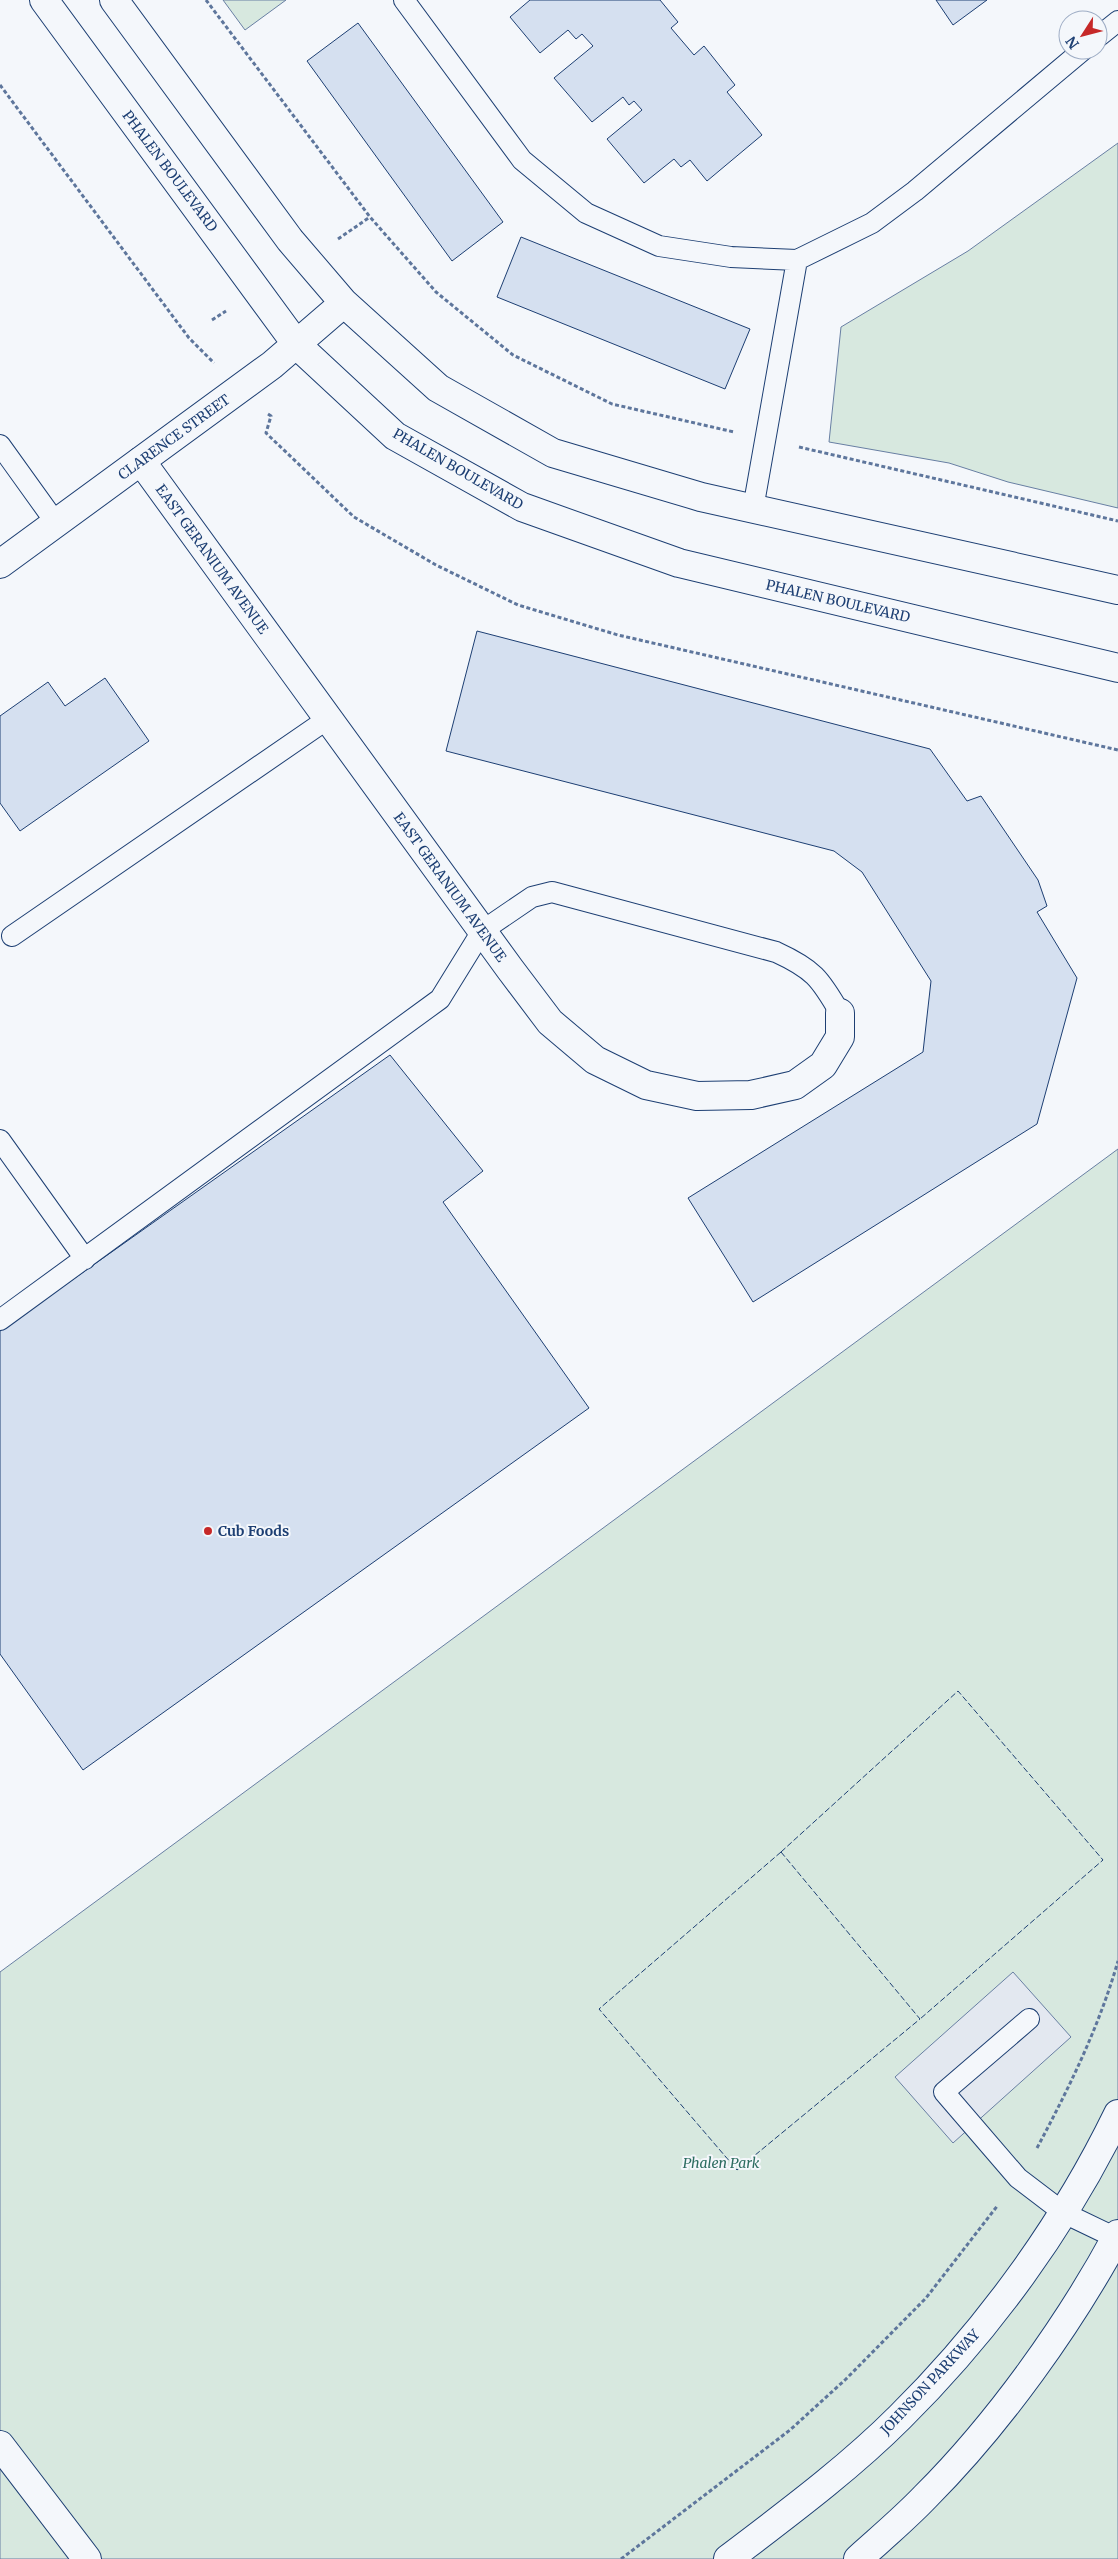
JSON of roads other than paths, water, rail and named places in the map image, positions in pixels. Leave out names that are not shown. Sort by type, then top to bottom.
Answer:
[{"type":"main road","name":"PHALEN BOULEVARD","points":[[44,0],[297,345],[395,436],[522,507],[678,563],[1118,668]]},
{"type":"main road","points":[[114,0],[290,240],[344,303],[438,388],[553,453],[701,497],[1118,590]]},
{"type":"main road","name":"CLARENCE STREET","points":[[0,564],[297,345],[344,303]]},
{"type":"main road","name":"EAST GERANIUM AVENUE","points":[[141,461],[550,1022],[595,1060],[646,1085],[697,1096],[751,1095],[795,1085],[823,1065],[840,1037],[840,1013]]},
{"type":"main road","name":"JOHNSON PARKWAY","points":[[728,2559],[841,2470],[900,2418],[968,2344],[1064,2213],[1118,2114]]},
{"type":"main road","points":[[858,2559],[926,2497],[1000,2411],[1063,2326],[1117,2236]]},
{"type":"main road","points":[[0,2445],[87,2559]]},
{"type":"lane","points":[[404,0],[522,160],[586,213],[659,246],[731,257],[797,260],[872,223],[915,191],[1071,60]]},
{"type":"lane","points":[[1108,29],[1118,21]]},
{"type":"lane","points":[[753,509],[797,260]]},
{"type":"lane","points":[[0,445],[56,523]]},
{"type":"lane","points":[[12,936],[328,718]]},
{"type":"lane","points":[[0,1320],[440,999],[482,931],[532,896],[552,892],[776,952],[803,964],[822,981],[840,1013]]},
{"type":"lane","points":[[0,1140],[85,1259]]},
{"type":"lane","points":[[1028,2019],[944,2092],[1018,2178],[1064,2213],[1117,2236]]},
{"type":"place","name":"Cub Foods","points":[[208,1531]]},
{"type":"park label","name":"Phalen Park","points":[[721,2163]]}]
